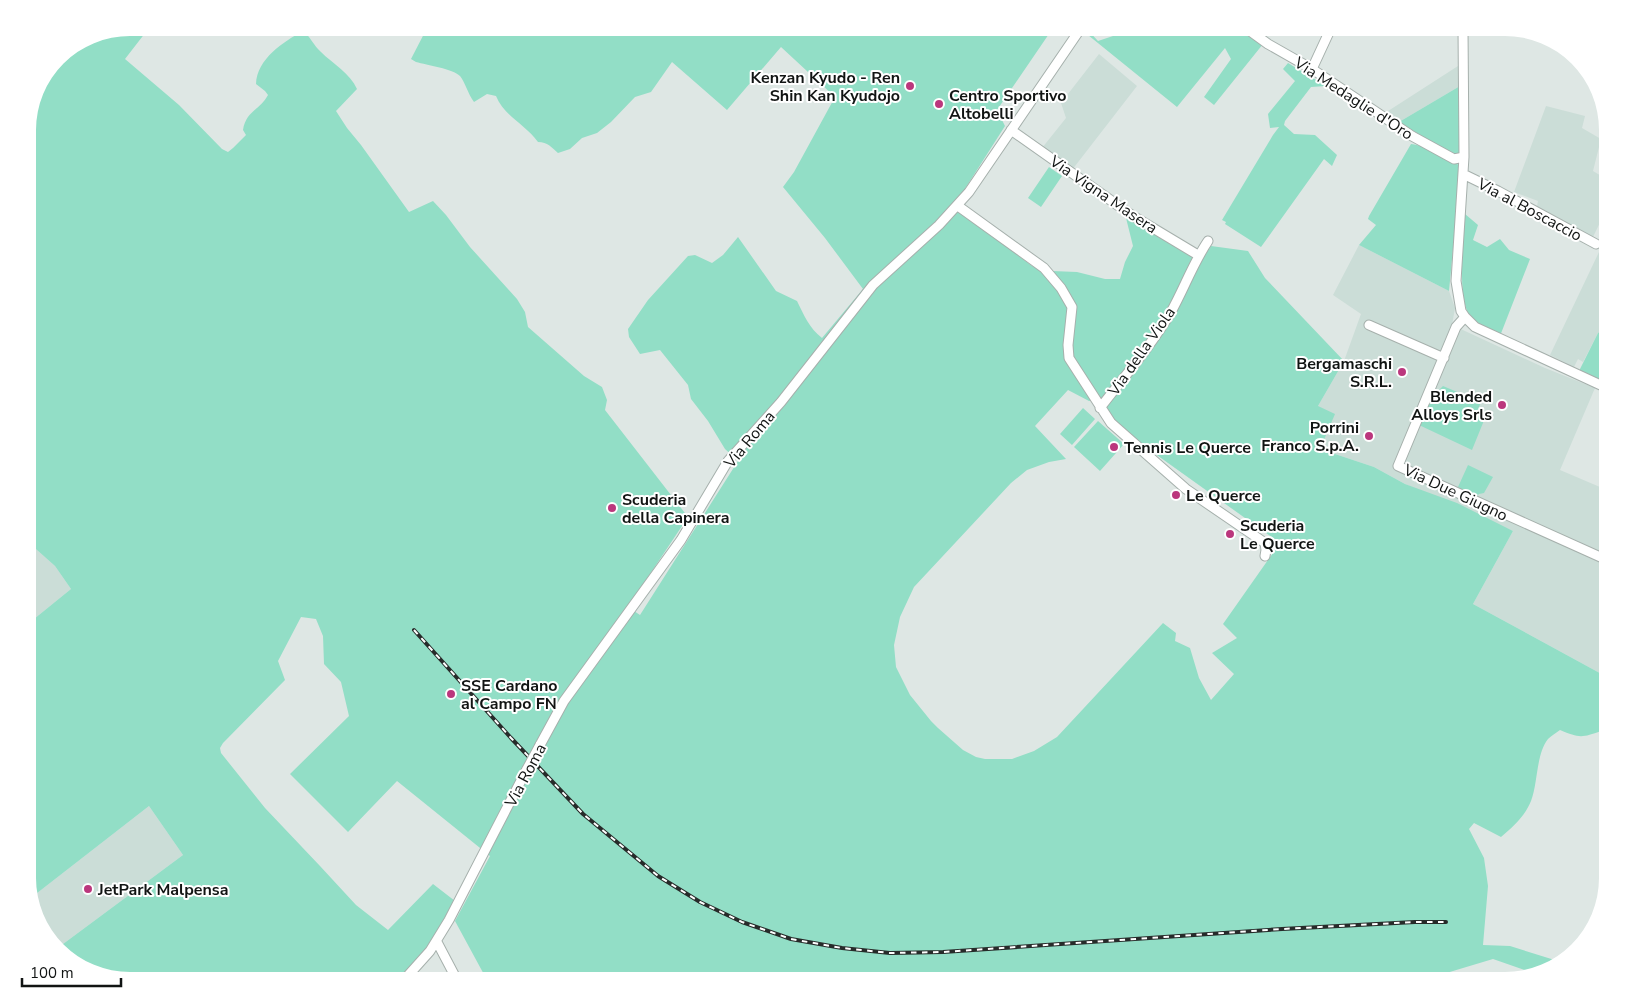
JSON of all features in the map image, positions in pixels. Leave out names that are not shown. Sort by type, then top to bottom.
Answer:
[{"type":"street","name":"Via Roma","points":[[411,972],[437,942],[564,701],[681,540],[728,462],[781,402],[873,285],[958,206],[976,184],[1076,36]]},
{"type":"street","name":"Via Medaglie d'Oro","points":[[1257,36],[1312,69],[1412,136],[1454,159],[1464,157]]},
{"type":"street","points":[[1312,69],[1327,36]]},
{"type":"street","points":[[1463,36],[1464,157],[1456,281],[1459,302],[1465,317],[1475,328],[1599,384]]},
{"type":"street","name":"Via Vigna Masera","points":[[1011,130],[1132,216],[1198,255]]},
{"type":"street","name":"Via al Boscaccio","points":[[1463,174],[1596,244]]},
{"type":"street","points":[[958,206],[1044,268],[1061,288],[1072,307],[1068,345],[1069,358],[1111,423],[1186,489],[1265,543],[1265,556]]},
{"type":"street","name":"Via della Viola","points":[[1100,408],[1134,366],[1171,312],[1198,255],[1208,241]]},
{"type":"street","name":"Via Due Giugno","points":[[1465,317],[1456,327],[1398,466],[1599,556]]},
{"type":"street","points":[[1369,325],[1444,358]]},
{"type":"street","points":[[437,942],[453,972]]},
{"type":"shaded area","points":[[1099,54],[1137,86],[1072,170],[1042,148],[1066,118],[1061,103]]},
{"type":"shaded area","points":[[1458,66],[1460,86],[1399,122],[1385,113]]},
{"type":"shaded area","points":[[1546,106],[1585,116],[1582,128],[1599,138],[1599,147],[1593,171],[1599,175],[1599,225],[1593,237],[1537,206],[1538,201],[1514,192]]},
{"type":"shaded area","points":[[1359,245],[1449,291],[1455,308],[1452,325],[1545,368],[1595,388],[1560,470],[1599,487],[1599,673],[1473,604],[1513,531],[1405,484],[1374,467],[1320,449],[1318,406],[1344,361],[1361,314],[1333,295]]},
{"type":"shaded area","points":[[1599,252],[1599,332],[1583,362],[1578,359],[1574,367],[1550,355]]},
{"type":"shaded area","points":[[36,549],[55,566],[71,589],[36,617]]},
{"type":"shaded area","points":[[149,806],[183,855],[63,944],[46,920],[37,893]]},
{"type":"green space","points":[[143,36],[125,59],[179,105],[222,149],[228,152],[246,135],[243,130],[247,119],[268,95],[256,84],[257,75],[261,67],[272,52],[294,36],[308,36],[319,50],[350,78],[357,89],[336,111],[409,212],[433,201],[446,215],[470,247],[517,299],[525,312],[528,327],[584,376],[602,387],[607,400],[605,410],[688,517],[628,607],[640,615],[738,461],[725,449],[708,421],[691,399],[688,385],[660,350],[640,354],[629,337],[628,329],[648,300],[688,256],[695,255],[712,263],[723,255],[738,237],[776,291],[797,301],[810,326],[822,338],[863,289],[825,238],[783,187],[794,172],[835,97],[781,47],[727,110],[672,62],[651,92],[635,97],[611,122],[597,133],[582,138],[570,149],[558,153],[547,144],[538,142],[509,115],[496,96],[487,94],[474,102],[460,76],[446,69],[416,62],[411,59],[423,36],[1048,36],[997,110],[1005,126],[954,206],[1032,266],[1052,271],[1077,272],[1105,279],[1120,279],[1125,262],[1133,246],[1126,218],[1194,255],[1169,309],[1105,399],[1089,401],[1068,390],[1035,426],[1066,459],[1049,462],[1027,470],[1011,483],[914,587],[900,617],[894,645],[896,667],[910,695],[931,721],[963,750],[976,757],[985,759],[1012,759],[1034,751],[1057,737],[1163,623],[1176,633],[1175,641],[1190,648],[1199,678],[1211,700],[1234,674],[1212,653],[1237,638],[1223,624],[1280,543],[1133,438],[1104,409],[1134,374],[1161,336],[1211,246],[1248,251],[1265,278],[1344,361],[1318,406],[1335,414],[1320,449],[1374,467],[1405,484],[1457,503],[1513,531],[1473,604],[1599,673],[1599,732],[1580,736],[1560,730],[1548,739],[1541,752],[1531,801],[1518,821],[1501,837],[1474,823],[1469,829],[1484,858],[1488,886],[1483,945],[1510,946],[1552,959],[1529,969],[1524,970],[1493,959],[1450,972],[483,972],[455,921],[490,856],[397,781],[348,832],[290,774],[349,716],[341,682],[324,664],[323,636],[316,619],[301,617],[278,661],[285,680],[223,743],[220,748],[221,753],[265,808],[356,905],[388,930],[433,884],[455,901],[432,940],[417,961],[405,972],[118,971],[94,965],[63,944],[183,855],[149,806],[37,893],[36,617],[71,589],[55,566],[36,549],[36,124],[43,94],[52,78],[68,59],[88,46],[112,38]]},
{"type":"green space","points":[[1089,36],[1093,36],[1098,41],[1113,36],[1254,36],[1263,44],[1214,105],[1204,97],[1231,59],[1225,48],[1177,107]]},
{"type":"green space","points":[[1288,63],[1326,86],[1311,87],[1285,121],[1284,125],[1294,134],[1315,135],[1337,155],[1332,166],[1324,159],[1261,247],[1225,224],[1226,222],[1222,220],[1279,127],[1270,128],[1268,114],[1295,81],[1283,69]]},
{"type":"green space","points":[[1460,86],[1463,152],[1453,155],[1399,122]]},
{"type":"green space","points":[[1411,144],[1418,145],[1461,165],[1449,291],[1359,245],[1376,225],[1368,219],[1369,216]]},
{"type":"green space","points":[[1049,167],[1062,176],[1041,207],[1028,198]]},
{"type":"green space","points":[[1465,214],[1478,225],[1473,240],[1487,247],[1500,239],[1509,250],[1530,259],[1500,336],[1473,319],[1466,309],[1462,283]]},
{"type":"green space","points":[[1599,332],[1599,380],[1580,372]]},
{"type":"green space","points":[[1443,386],[1481,402],[1479,407],[1487,413],[1472,450],[1419,425],[1435,388],[1439,390]]},
{"type":"green space","points":[[1083,408],[1095,419],[1072,445],[1060,434]]},
{"type":"green space","points":[[1098,421],[1124,444],[1100,471],[1074,447]]},
{"type":"green space","points":[[1468,465],[1493,477],[1484,493],[1476,497],[1458,487]]},
{"type":"railway","points":[[414,630],[511,738],[583,814],[658,876],[700,902],[742,922],[791,939],[842,948],[890,953],[943,952],[1282,929],[1446,922]]},
{"type":"place","name":"Kenzan Kyudo - Ren Shin Kan Kyudojo","points":[[910,86]]},
{"type":"place","name":"Centro Sportivo Altobelli","points":[[939,104]]},
{"type":"place","name":"Bergamaschi S.R.L.","points":[[1402,372]]},
{"type":"place","name":"Blended Alloys Srls","points":[[1502,405]]},
{"type":"place","name":"Porrini Franco S.p.A.","points":[[1369,436]]},
{"type":"place","name":"Tennis Le Querce","points":[[1114,447]]},
{"type":"place","name":"Le Querce","points":[[1176,495]]},
{"type":"place","name":"Scuderia della Capinera","points":[[612,508]]},
{"type":"place","name":"Scuderia Le Querce","points":[[1230,534]]},
{"type":"place","name":"SSE Cardano al Campo FN","points":[[451,694]]},
{"type":"place","name":"JetPark Malpensa","points":[[88,889]]}]
